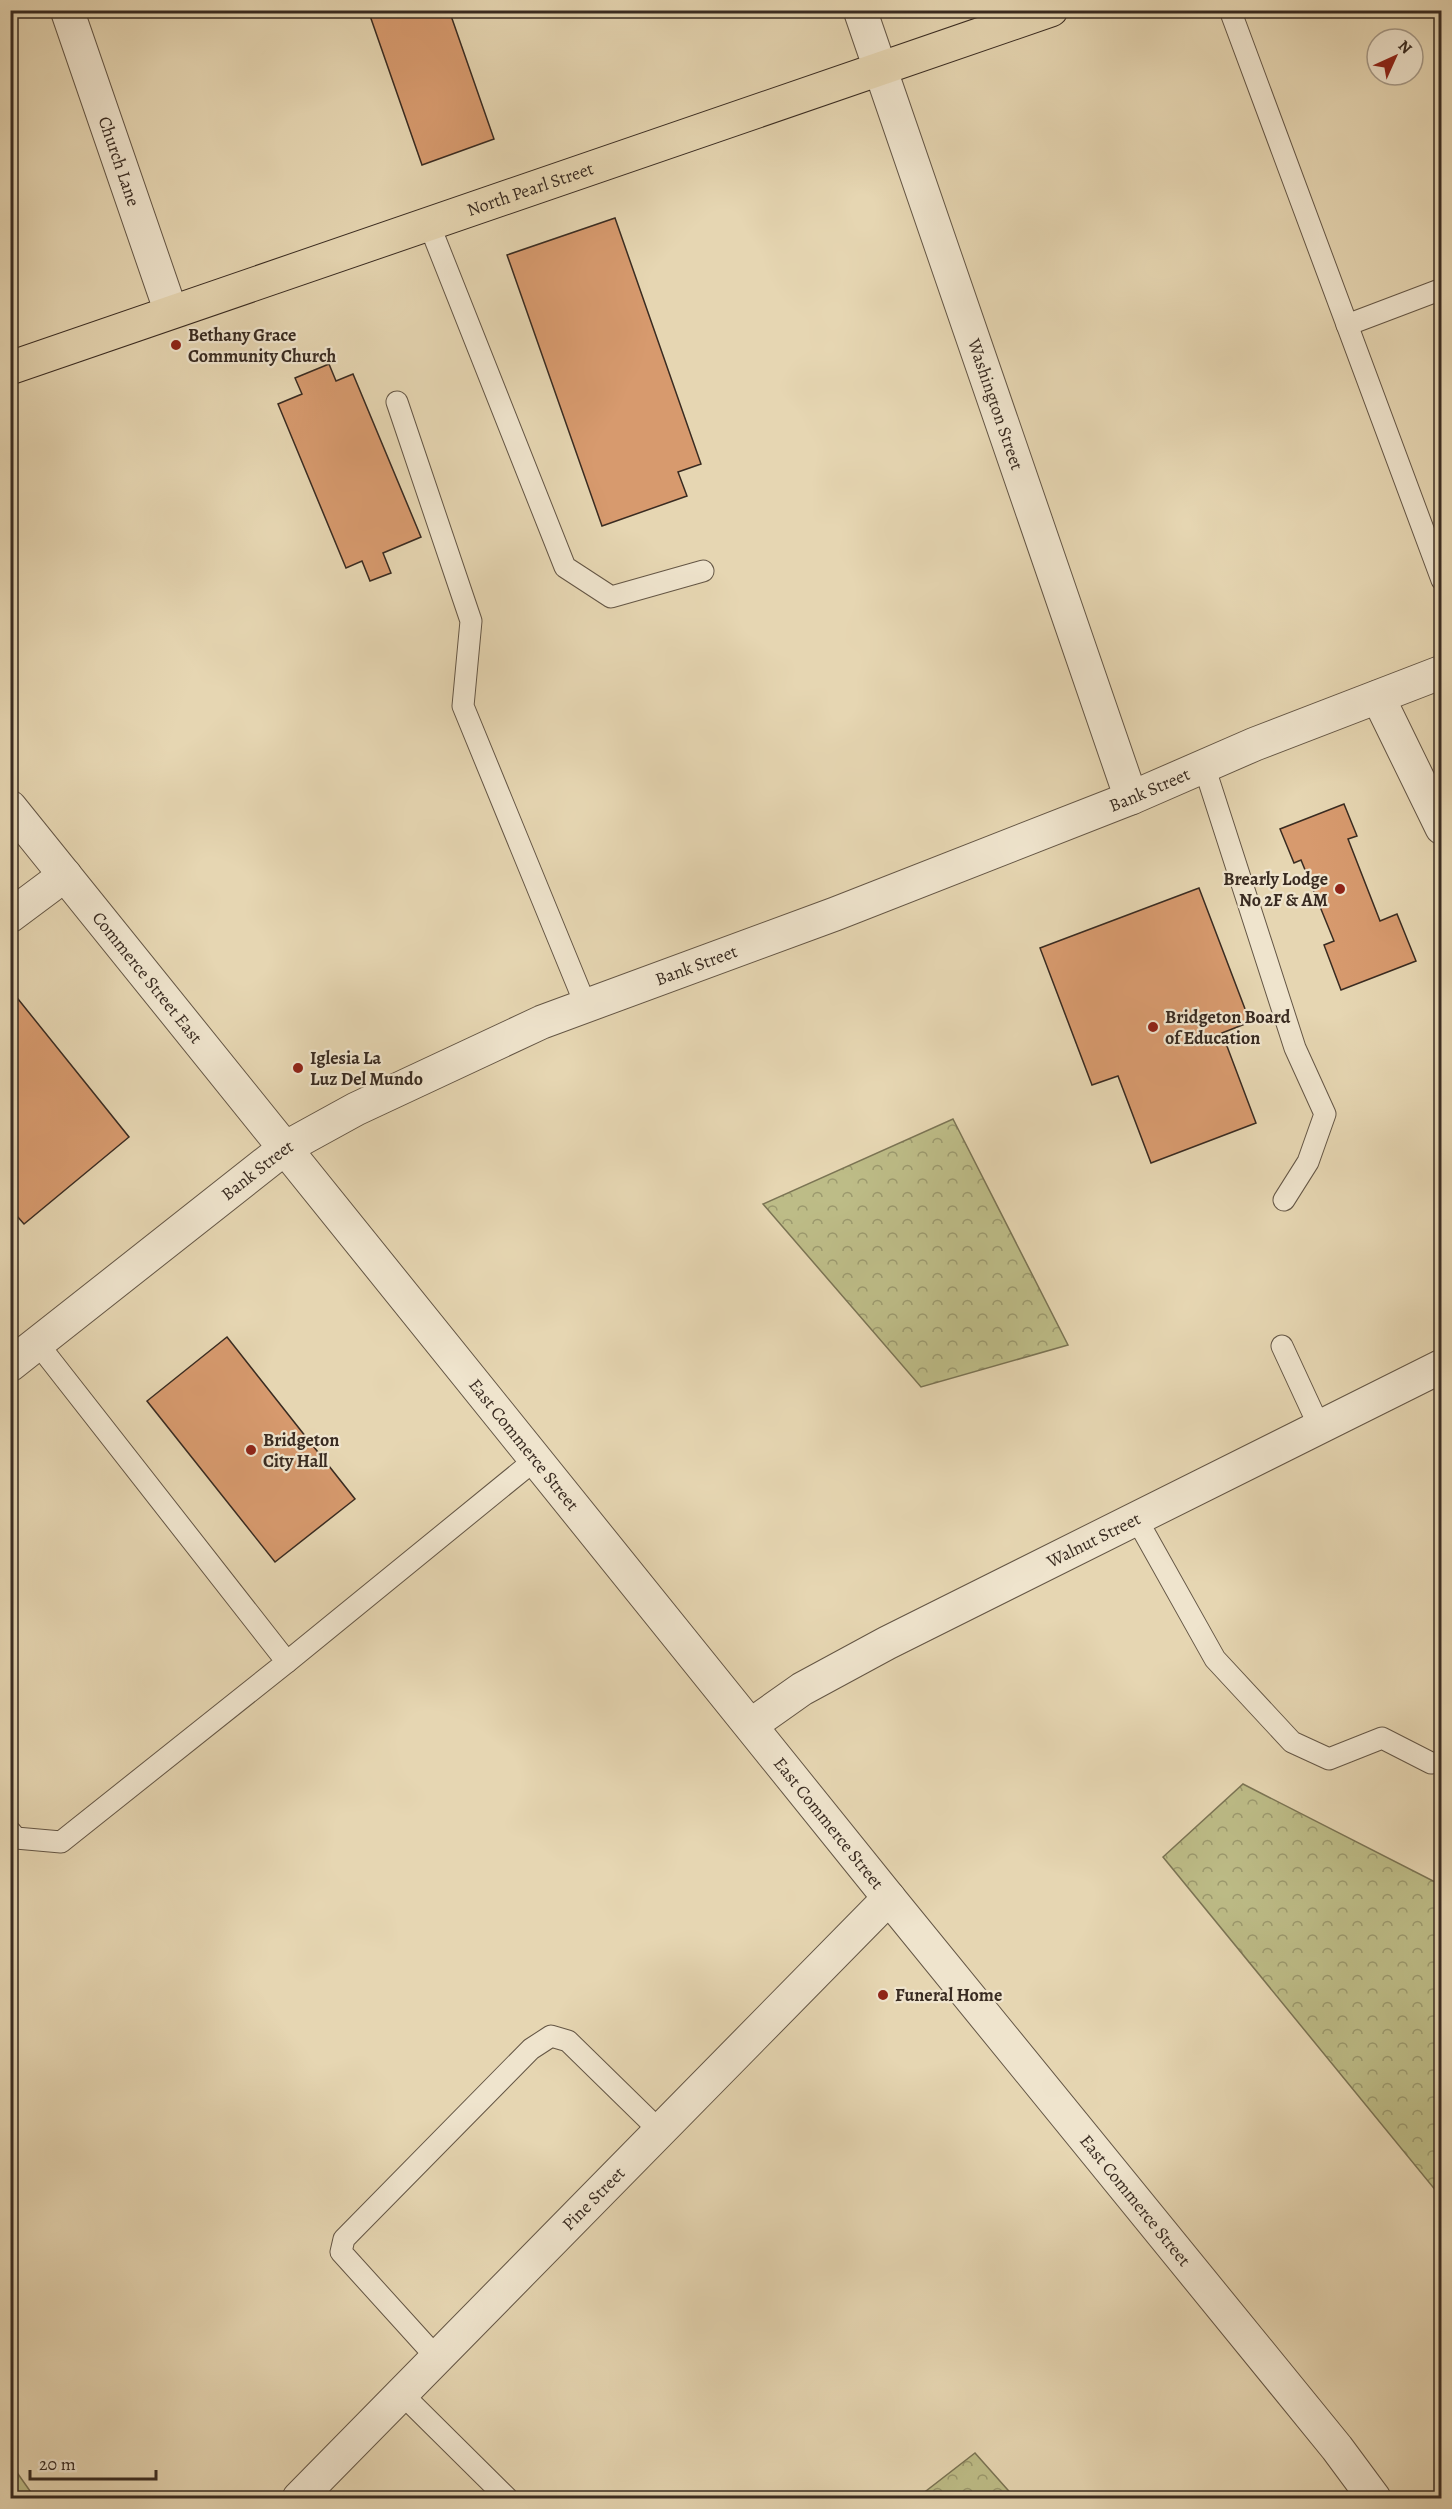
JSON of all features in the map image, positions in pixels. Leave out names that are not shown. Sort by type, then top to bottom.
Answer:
[{"type":"main road","name":"North Pearl Street","points":[[10,368],[1051,10]]},
{"type":"street","name":"Church Lane","points":[[67,10],[171,312]]},
{"type":"street","name":"Washington Street","points":[[860,10],[1131,798]]},
{"type":"street","name":"Bank Street","points":[[10,1365],[285,1148],[377,1099],[542,1022],[835,914],[1131,798],[1204,766],[1442,672]]},
{"type":"street","points":[[1378,697],[1442,828]]},
{"type":"street","name":"Commerce Street East","points":[[10,807],[285,1148]]},
{"type":"street","points":[[10,916],[65,875]]},
{"type":"street","name":"East Commerce Street","points":[[285,1148],[889,1898],[1337,2448],[1374,2499]]},
{"type":"street","name":"Walnut Street","points":[[751,1725],[802,1689],[868,1653],[1442,1366]]},
{"type":"street","name":"Pine Street","points":[[299,2499],[889,1898]]},
{"type":"lane","points":[[1230,10],[1442,580]]},
{"type":"lane","points":[[429,224],[565,567],[612,597],[703,571]]},
{"type":"lane","points":[[1347,325],[1442,289]]},
{"type":"lane","points":[[397,402],[471,621],[463,706],[586,1006]]},
{"type":"lane","points":[[1204,766],[1295,1048],[1325,1114],[1308,1162],[1284,1200]]},
{"type":"lane","points":[[38,1344],[287,1662]]},
{"type":"lane","points":[[1282,1346],[1319,1426]]},
{"type":"lane","points":[[10,1832],[16,1838],[61,1842],[536,1459]]},
{"type":"lane","points":[[1136,1518],[1215,1659],[1292,1742],[1329,1759],[1382,1738],[1431,1763]]},
{"type":"lane","points":[[437,2358],[341,2253],[344,2239],[352,2230],[531,2049],[551,2036],[568,2041],[660,2131]]},
{"type":"lane","points":[[402,2394],[507,2499]]},
{"type":"green space","points":[[953,1119],[1068,1345],[921,1387],[763,1204]]},
{"type":"green space","points":[[1243,1784],[1441,1885],[1441,2197],[1163,1857]]},
{"type":"green space","points":[[975,2453],[1015,2498],[917,2498]]},
{"type":"green space","points":[[11,2464],[35,2498],[11,2498]]},
{"type":"building","points":[[368,10],[449,10],[494,139],[422,165]]},
{"type":"building","points":[[615,218],[701,464],[678,472],[687,496],[602,526],[507,255]]},
{"type":"building","points":[[329,364],[336,381],[353,374],[421,537],[383,553],[391,573],[370,581],[362,561],[346,568],[278,404],[302,394],[295,378]]},
{"type":"building","name":"Brearly Lodge No 2F & AM","points":[[1344,804],[1357,836],[1348,839],[1380,921],[1397,914],[1416,961],[1341,990],[1324,945],[1334,941],[1301,860],[1294,863],[1280,829]]},
{"type":"building","name":"Bridgeton Board of Education","points":[[1199,888],[1250,1022],[1222,1033],[1256,1123],[1151,1163],[1118,1076],[1092,1085],[1040,948]]},
{"type":"building","points":[[10,989],[129,1137],[24,1224],[10,1208]]},
{"type":"building","name":"Bridgeton City Hall","points":[[227,1337],[355,1499],[275,1562],[147,1401]]},
{"type":"place","name":"Bethany Grace Community Church","points":[[176,345]]},
{"type":"place","name":"Brearly Lodge No 2F & AM","points":[[1340,889]]},
{"type":"place","name":"Bridgeton Board of Education","points":[[1153,1027]]},
{"type":"place","name":"Iglesia La Luz Del Mundo","points":[[298,1068]]},
{"type":"place","name":"Bridgeton City Hall","points":[[251,1450]]},
{"type":"place","name":"Funeral Home","points":[[883,1995]]}]
